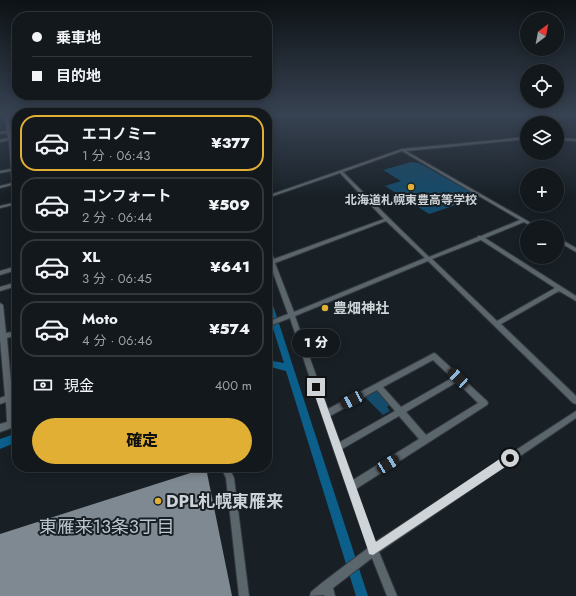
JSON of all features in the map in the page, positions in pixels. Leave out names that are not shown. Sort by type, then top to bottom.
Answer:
[{"type":"street","points":[[10,142],[12,152]]},
{"type":"street","points":[[272,195],[402,150],[487,142]]},
{"type":"street","points":[[402,150],[524,220]]},
{"type":"street","points":[[0,172],[12,170]]},
{"type":"street","points":[[340,171],[387,219],[576,401]]},
{"type":"street","points":[[0,187],[12,184]]},
{"type":"street","points":[[0,207],[12,204]]},
{"type":"street","points":[[387,219],[272,262],[288,316],[326,414],[351,487],[370,552],[392,596]]},
{"type":"street","points":[[272,323],[520,222]]},
{"type":"street","points":[[480,237],[576,299]]},
{"type":"street","points":[[564,243],[576,250]]},
{"type":"street","points":[[0,273],[12,269]]},
{"type":"street","points":[[0,289],[12,285]]},
{"type":"street","points":[[496,324],[560,288]]},
{"type":"street","points":[[0,305],[2,337],[12,392]]},
{"type":"street","points":[[2,337],[12,334]]},
{"type":"street","points":[[326,414],[434,356],[484,403],[351,487]]},
{"type":"street","points":[[337,448],[458,378]]},
{"type":"street","points":[[378,386],[425,440]]},
{"type":"street","points":[[0,401],[12,397]]},
{"type":"street","points":[[315,596],[330,588],[370,552],[576,414]]},
{"type":"street","points":[[0,428],[12,424]]},
{"type":"street","points":[[227,472],[230,478],[244,596]]},
{"type":"shaded area","name":"北海道札幌東豊高等学校","points":[[411,162],[419,163],[480,197],[429,214],[385,186],[401,181],[383,170]]},
{"type":"shaded area","points":[[376,389],[391,404],[387,407],[390,411],[383,415],[364,396]]},
{"type":"building","name":"DPL札幌東雁来","points":[[194,472],[207,472],[232,596],[0,596],[0,534]]},
{"type":"waterway","points":[[272,315],[362,596]]},
{"type":"waterway","points":[[272,364],[289,368]]},
{"type":"waterway","points":[[0,444],[12,439]]},
{"type":"place","name":"北海道札幌東豊高等学校","points":[[411,187]]},
{"type":"place","name":"豊畑神社","points":[[325,308]]},
{"type":"place","name":"DPL札幌東雁来","points":[[158,501]]},
{"type":"district","name":"東雁来13条3丁目","points":[[107,527]]},
{"type":"route","points":[[316,387],[373,550],[510,458]]}]
